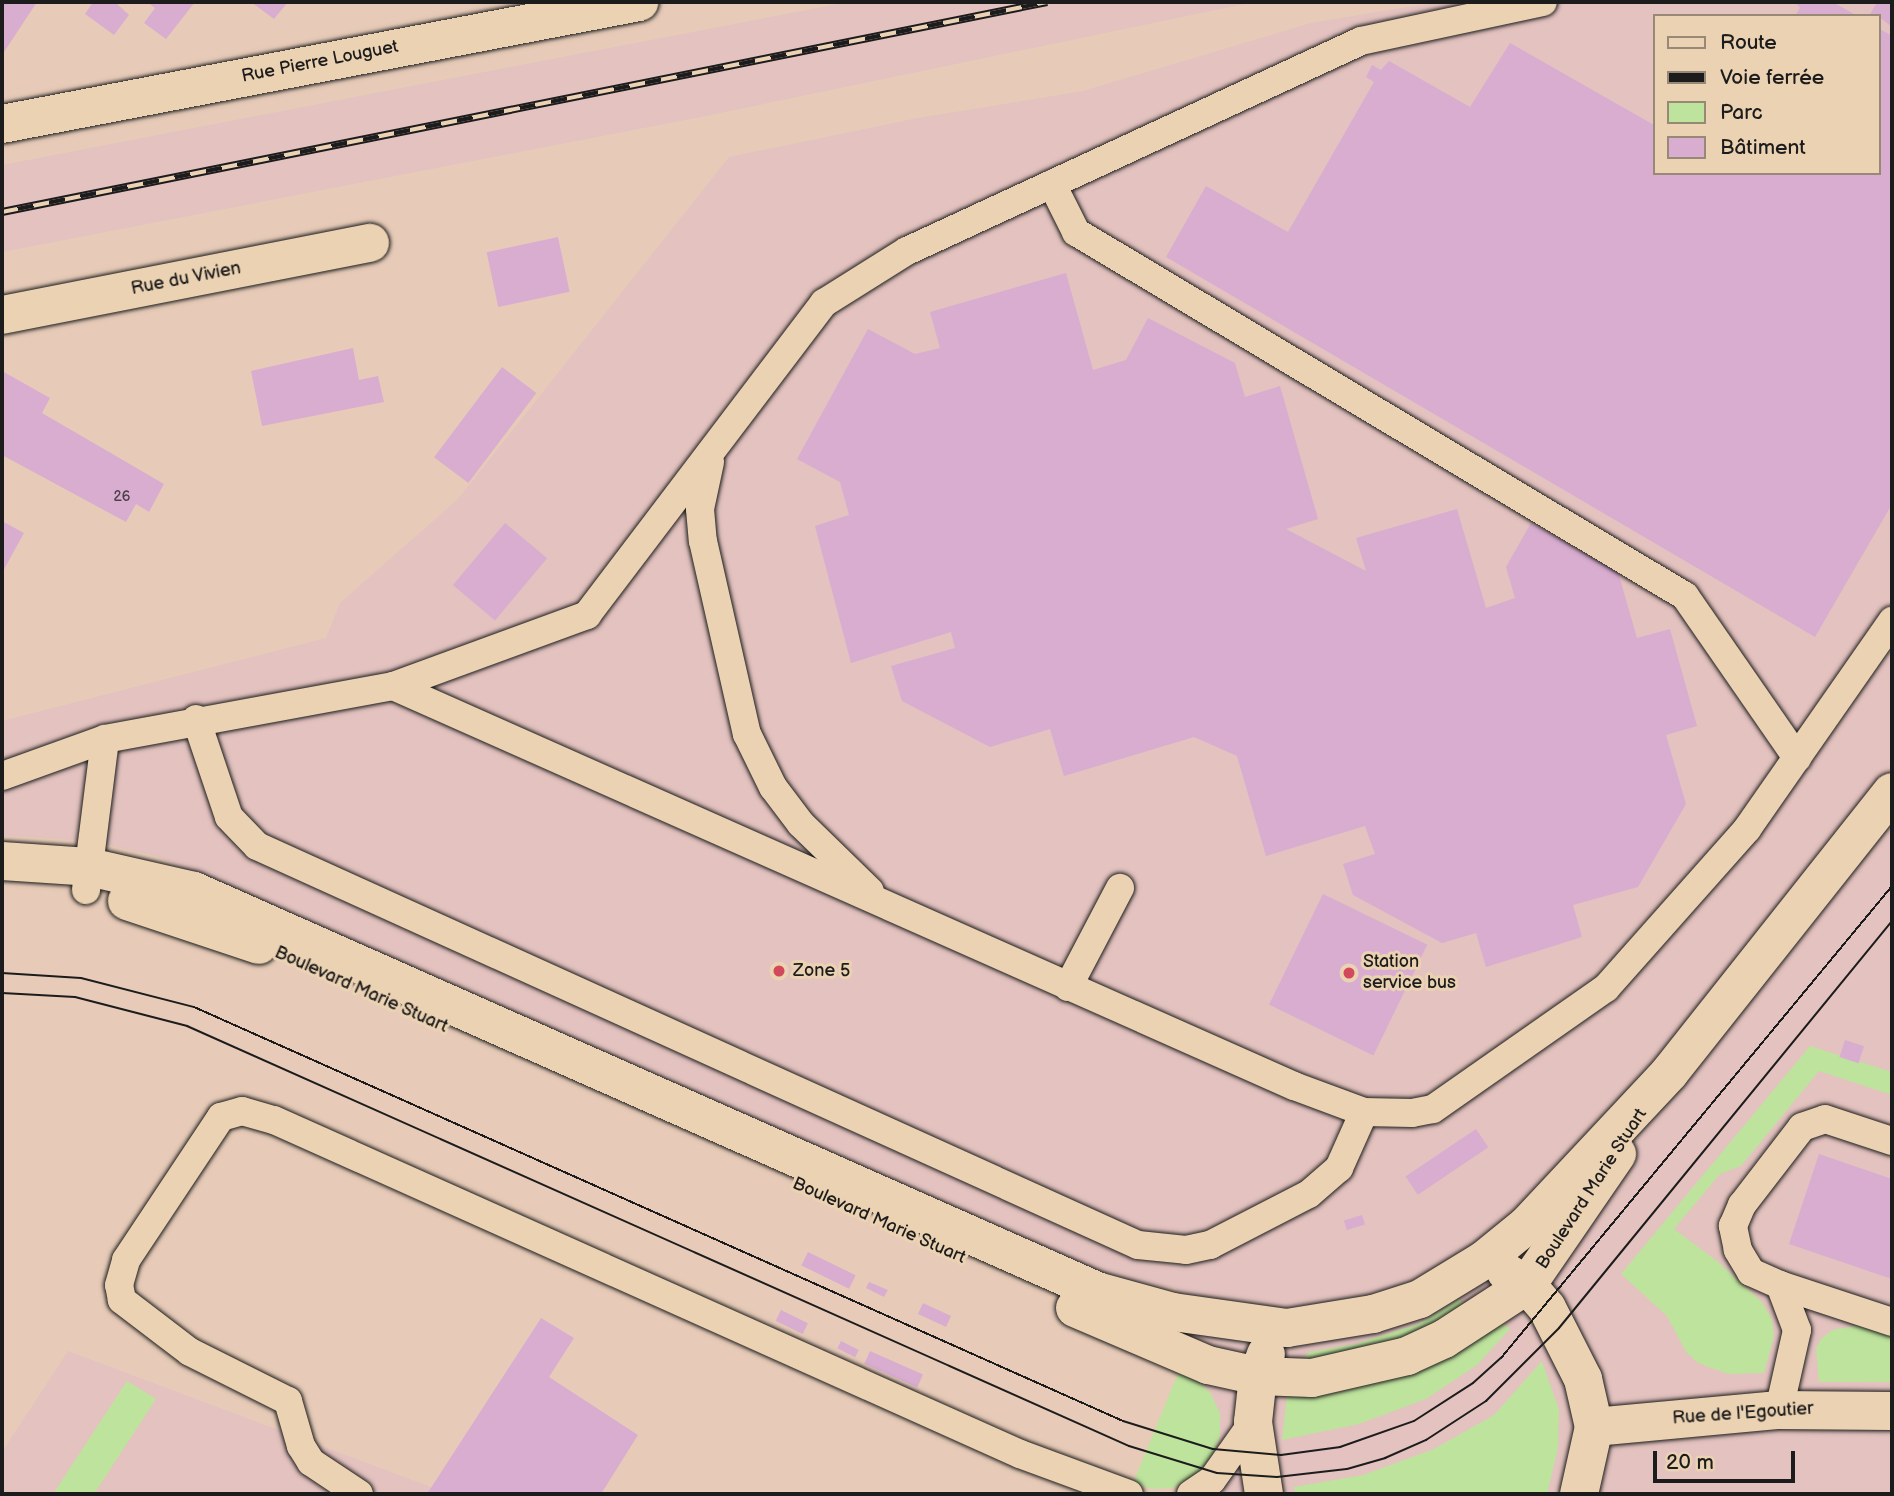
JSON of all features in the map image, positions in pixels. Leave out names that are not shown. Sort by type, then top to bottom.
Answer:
[{"type":"main road","name":"Rue Pierre Louguet","points":[[2,124],[639,2]]},
{"type":"main road","name":"Rue du Vivien","points":[[2,314],[370,243]]},
{"type":"main road","name":"Boulevard Marie Stuart","points":[[2,883],[88,878],[194,891],[260,917],[1097,1291],[1162,1310],[1287,1328],[1373,1314],[1420,1299],[1484,1260],[1527,1225],[1659,1083],[1892,792]]},
{"type":"main road","points":[[2,861],[88,878]]},
{"type":"main road","name":"Boulevard Marie Stuart","points":[[88,878],[249,940],[1159,1346],[1208,1365],[1258,1376],[1312,1378],[1407,1356],[1444,1339],[1527,1285],[1593,1192],[1659,1083]]},
{"type":"main road","points":[[1484,1260],[1527,1285],[1547,1308],[1572,1353],[1594,1427],[1579,1494]]},
{"type":"main road","points":[[1264,1494],[1258,1478],[1253,1422],[1258,1376],[1267,1350],[1287,1328]]},
{"type":"main road","name":"Rue de l'Egoutier","points":[[1594,1427],[1779,1410],[1892,1411]]},
{"type":"lane","points":[[2,776],[105,739],[196,719],[393,686],[587,615],[824,303],[907,251],[1361,41],[1543,2]]},
{"type":"lane","points":[[1052,184],[1076,232],[1685,596],[1797,758]]},
{"type":"lane","points":[[723,437],[707,466],[700,509],[703,541],[747,734],[773,787],[801,824],[883,903]]},
{"type":"lane","points":[[393,686],[1068,987],[1364,1112],[1433,1109],[1606,988],[1747,829],[1892,621]]},
{"type":"lane","points":[[196,719],[229,817],[257,846],[1106,1230],[1160,1250],[1186,1251],[1233,1237],[1309,1194],[1339,1168],[1364,1112]]},
{"type":"lane","points":[[88,878],[105,739]]},
{"type":"lane","points":[[1068,987],[1120,888]]},
{"type":"lane","points":[[359,1494],[311,1462],[301,1446],[288,1401],[190,1352],[122,1300],[120,1285],[126,1260],[221,1117],[242,1111],[274,1120],[1020,1454],[1129,1494]]},
{"type":"lane","points":[[1892,1141],[1825,1119],[1802,1127],[1742,1205],[1733,1226],[1738,1250],[1751,1272],[1780,1285],[1892,1322]]},
{"type":"lane","points":[[1779,1410],[1797,1330],[1780,1285]]},
{"type":"lane","points":[[1797,1330],[1831,1303]]},
{"type":"lane","points":[[1191,1494],[1212,1480],[1253,1422]]},
{"type":"lane","points":[[1020,1454],[1086,1494]]},
{"type":"shaded area","points":[[848,2],[1254,2],[706,116],[2,252],[2,165]]},
{"type":"shaded area","points":[[1438,2],[1892,2],[1892,1494],[1194,1494],[1176,1288],[1101,1277],[156,856],[92,841],[2,835],[2,721],[326,638],[340,603],[458,499],[729,157],[918,118],[1083,91],[1311,23]]},
{"type":"shaded area","points":[[68,1351],[450,1494],[2,1494],[2,1452]]},
{"type":"green space","points":[[1810,1046],[1892,1072],[1892,1095],[1819,1071],[1741,1166],[1720,1174],[1674,1229],[1717,1261],[1762,1302],[1772,1319],[1774,1337],[1764,1373],[1728,1374],[1698,1363],[1686,1352],[1667,1316],[1621,1274]]},
{"type":"green space","points":[[1459,1299],[1467,1308],[1424,1335],[1302,1361],[1309,1352],[1355,1344],[1418,1324]]},
{"type":"green space","points":[[1498,1319],[1510,1329],[1477,1365],[1426,1399],[1359,1424],[1282,1440],[1287,1395]]},
{"type":"green space","points":[[1865,1324],[1892,1334],[1892,1382],[1819,1382],[1816,1348],[1821,1339],[1832,1330]]},
{"type":"green space","points":[[1542,1361],[1559,1410],[1558,1448],[1547,1494],[1297,1494],[1293,1487],[1363,1475],[1434,1449],[1494,1415]]},
{"type":"green space","points":[[1179,1371],[1196,1379],[1210,1392],[1220,1413],[1220,1436],[1213,1457],[1202,1470],[1173,1488],[1152,1489],[1133,1483]]},
{"type":"green space","points":[[127,1381],[156,1399],[94,1494],[53,1494]]},
{"type":"building","points":[[2,2],[37,2],[2,55]]},
{"type":"building","points":[[93,2],[115,2],[129,15],[114,35],[85,14]]},
{"type":"building","points":[[147,2],[195,2],[166,39],[144,23],[155,8]]},
{"type":"building","points":[[251,2],[288,2],[274,19]]},
{"type":"building","points":[[1795,2],[1833,2],[1854,14],[1796,14],[1800,8]]},
{"type":"building","points":[[1877,2],[1892,2],[1892,27],[1880,18],[1880,14],[1870,14]]},
{"type":"building","points":[[1880,29],[1892,36],[1892,504],[1815,637],[1166,257],[1206,186],[1288,232],[1374,82],[1366,77],[1372,65],[1381,70],[1389,61],[1470,107],[1510,43],[1652,124],[1652,175],[1880,175]]},
{"type":"building","points":[[558,237],[570,292],[498,307],[487,252]]},
{"type":"building","points":[[1066,273],[1093,370],[1126,360],[1148,318],[1235,363],[1245,397],[1280,386],[1318,519],[1286,529],[1366,571],[1356,538],[1457,509],[1486,608],[1515,598],[1506,567],[1531,523],[1618,572],[1637,638],[1670,629],[1697,726],[1666,735],[1686,804],[1638,887],[1573,905],[1582,937],[1486,967],[1476,933],[1442,943],[1353,895],[1343,864],[1375,854],[1365,826],[1266,856],[1237,756],[1194,737],[1064,776],[1050,729],[990,747],[902,701],[891,666],[955,648],[951,632],[851,663],[815,526],[849,515],[840,482],[797,459],[868,329],[915,354],[940,348],[930,312]]},
{"type":"building","points":[[353,348],[359,380],[378,376],[384,402],[262,426],[251,371]]},
{"type":"building","points":[[502,367],[536,393],[468,483],[434,457]]},
{"type":"building","points":[[2,371],[50,398],[42,413],[164,484],[149,512],[136,504],[126,522],[2,455]]},
{"type":"building","points":[[2,521],[24,533],[2,573]]},
{"type":"building","points":[[505,523],[547,558],[495,620],[453,585]]},
{"type":"building","points":[[1323,894],[1427,945],[1373,1055],[1269,1005]]},
{"type":"building","points":[[1845,1040],[1864,1046],[1858,1063],[1839,1057]]},
{"type":"building","points":[[1476,1129],[1488,1147],[1418,1195],[1406,1177]]},
{"type":"building","points":[[1819,1154],[1892,1179],[1892,1279],[1789,1244]]},
{"type":"building","points":[[1362,1215],[1365,1225],[1347,1230],[1344,1221]]},
{"type":"building","points":[[808,1252],[856,1275],[849,1289],[801,1265]]},
{"type":"building","points":[[869,1282],[888,1290],[884,1297],[866,1288]]},
{"type":"building","points":[[923,1303],[951,1316],[946,1327],[918,1314]]},
{"type":"building","points":[[781,1310],[808,1323],[803,1334],[776,1321]]},
{"type":"building","points":[[541,1318],[574,1338],[549,1377],[638,1435],[601,1494],[427,1494]]},
{"type":"building","points":[[841,1341],[859,1350],[855,1357],[837,1348]]},
{"type":"building","points":[[870,1351],[923,1375],[917,1387],[864,1364]]},
{"type":"tram line","points":[[2,973],[81,978],[194,1007],[1123,1421],[1213,1449],[1281,1455],[1340,1447],[1414,1421],[1473,1383],[1501,1358],[1892,886]]},
{"type":"tram line","points":[[2,993],[75,997],[187,1026],[1129,1446],[1217,1473],[1277,1477],[1347,1469],[1385,1458],[1426,1440],[1486,1401],[1559,1328],[1892,921]]},
{"type":"railway","points":[[2,212],[1047,2]]},
{"type":"place","name":"Zone 5","points":[[779,971]]},
{"type":"place","name":"Station service bus","points":[[1349,973]]}]
